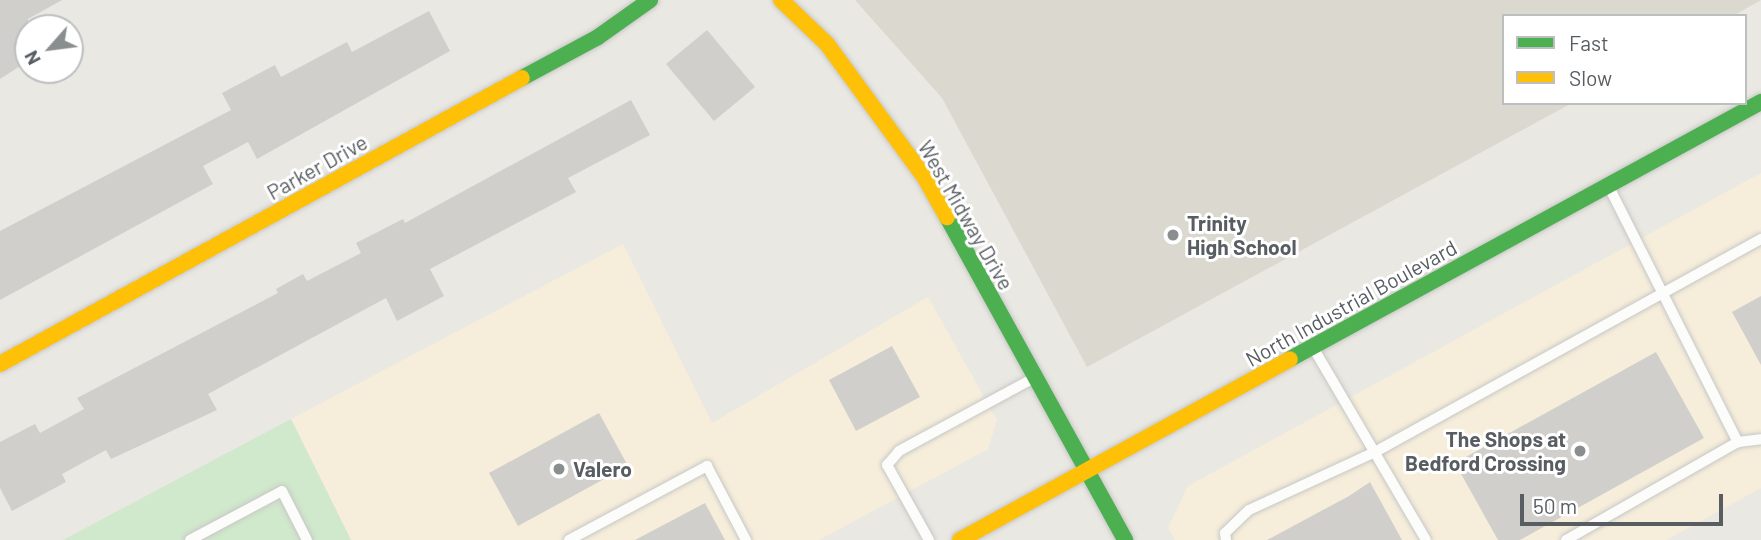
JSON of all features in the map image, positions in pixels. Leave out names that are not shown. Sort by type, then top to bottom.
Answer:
[{"type":"street","name":"Parker Drive","points":[[0,364],[598,37],[650,0]]},
{"type":"street","name":"West Midway Drive","points":[[781,0],[827,44],[925,178],[1125,540]]},
{"type":"street","name":"North Industrial Boulevard","points":[[960,540],[1761,102]]},
{"type":"lane","points":[[1608,185],[1666,295],[1738,443]]},
{"type":"lane","points":[[1226,540],[1225,533],[1249,510],[1375,452],[1666,295],[1761,239]]},
{"type":"lane","points":[[1313,347],[1426,540]]},
{"type":"lane","points":[[929,540],[887,465],[900,451],[1034,378]]},
{"type":"lane","points":[[1566,540],[1738,443],[1761,439]]},
{"type":"lane","points":[[569,540],[707,466],[746,540]]},
{"type":"lane","points":[[190,540],[282,491],[307,540]]},
{"type":"shaded area","name":"Trinity High School","points":[[855,0],[1761,0],[1736,14],[1502,14],[1502,105],[1568,105],[1087,367],[942,98]]},
{"type":"shaded area","points":[[1761,173],[1761,488],[1666,540],[1175,540],[1168,528],[1188,486]]},
{"type":"shaded area","points":[[623,244],[712,423],[928,297],[997,420],[988,449],[819,540],[351,540],[291,419]]},
{"type":"green space","points":[[291,419],[351,540],[63,540]]},
{"type":"building","points":[[0,0],[62,0],[37,14],[14,14],[14,70],[0,79]]},
{"type":"building","points":[[429,11],[450,51],[257,159],[248,142],[203,166],[213,184],[0,300],[0,231],[231,110],[222,93],[275,65],[281,77],[347,42],[352,52]]},
{"type":"building","points":[[707,30],[755,87],[714,121],[666,64]]},
{"type":"building","points":[[631,100],[650,135],[568,178],[576,192],[430,269],[444,296],[397,321],[386,298],[208,394],[217,410],[111,459],[106,450],[62,474],[66,482],[12,511],[0,488],[0,442],[35,424],[40,433],[84,409],[77,398],[278,293],[276,289],[303,274],[307,281],[361,253],[356,243],[403,219],[405,223]]},
{"type":"building","points":[[1761,296],[1761,365],[1732,312]]},
{"type":"building","points":[[892,346],[920,397],[856,431],[829,380]]},
{"type":"building","name":"The Shops at Bedford Crossing","points":[[1656,352],[1704,438],[1520,540],[1498,540],[1455,463]]},
{"type":"building","name":"Valero","points":[[599,413],[628,466],[518,526],[489,473]]},
{"type":"building","points":[[1370,482],[1402,540],[1267,540],[1349,496]]},
{"type":"building","name":"Valero","points":[[705,503],[725,540],[635,540]]},
{"type":"traffic: fast","points":[[522,78],[598,37],[650,0]]},
{"type":"traffic: fast","points":[[1290,359],[1761,102]]},
{"type":"traffic: fast","points":[[947,217],[1125,540]]},
{"type":"traffic: slow","points":[[781,0],[827,44],[925,178],[947,217]]},
{"type":"traffic: slow","points":[[0,364],[522,78]]},
{"type":"traffic: slow","points":[[960,540],[1290,359]]},
{"type":"place","name":"Trinity High School","points":[[1173,235]]},
{"type":"place","name":"The Shops at Bedford Crossing","points":[[1580,451]]},
{"type":"place","name":"Valero","points":[[559,469]]}]
